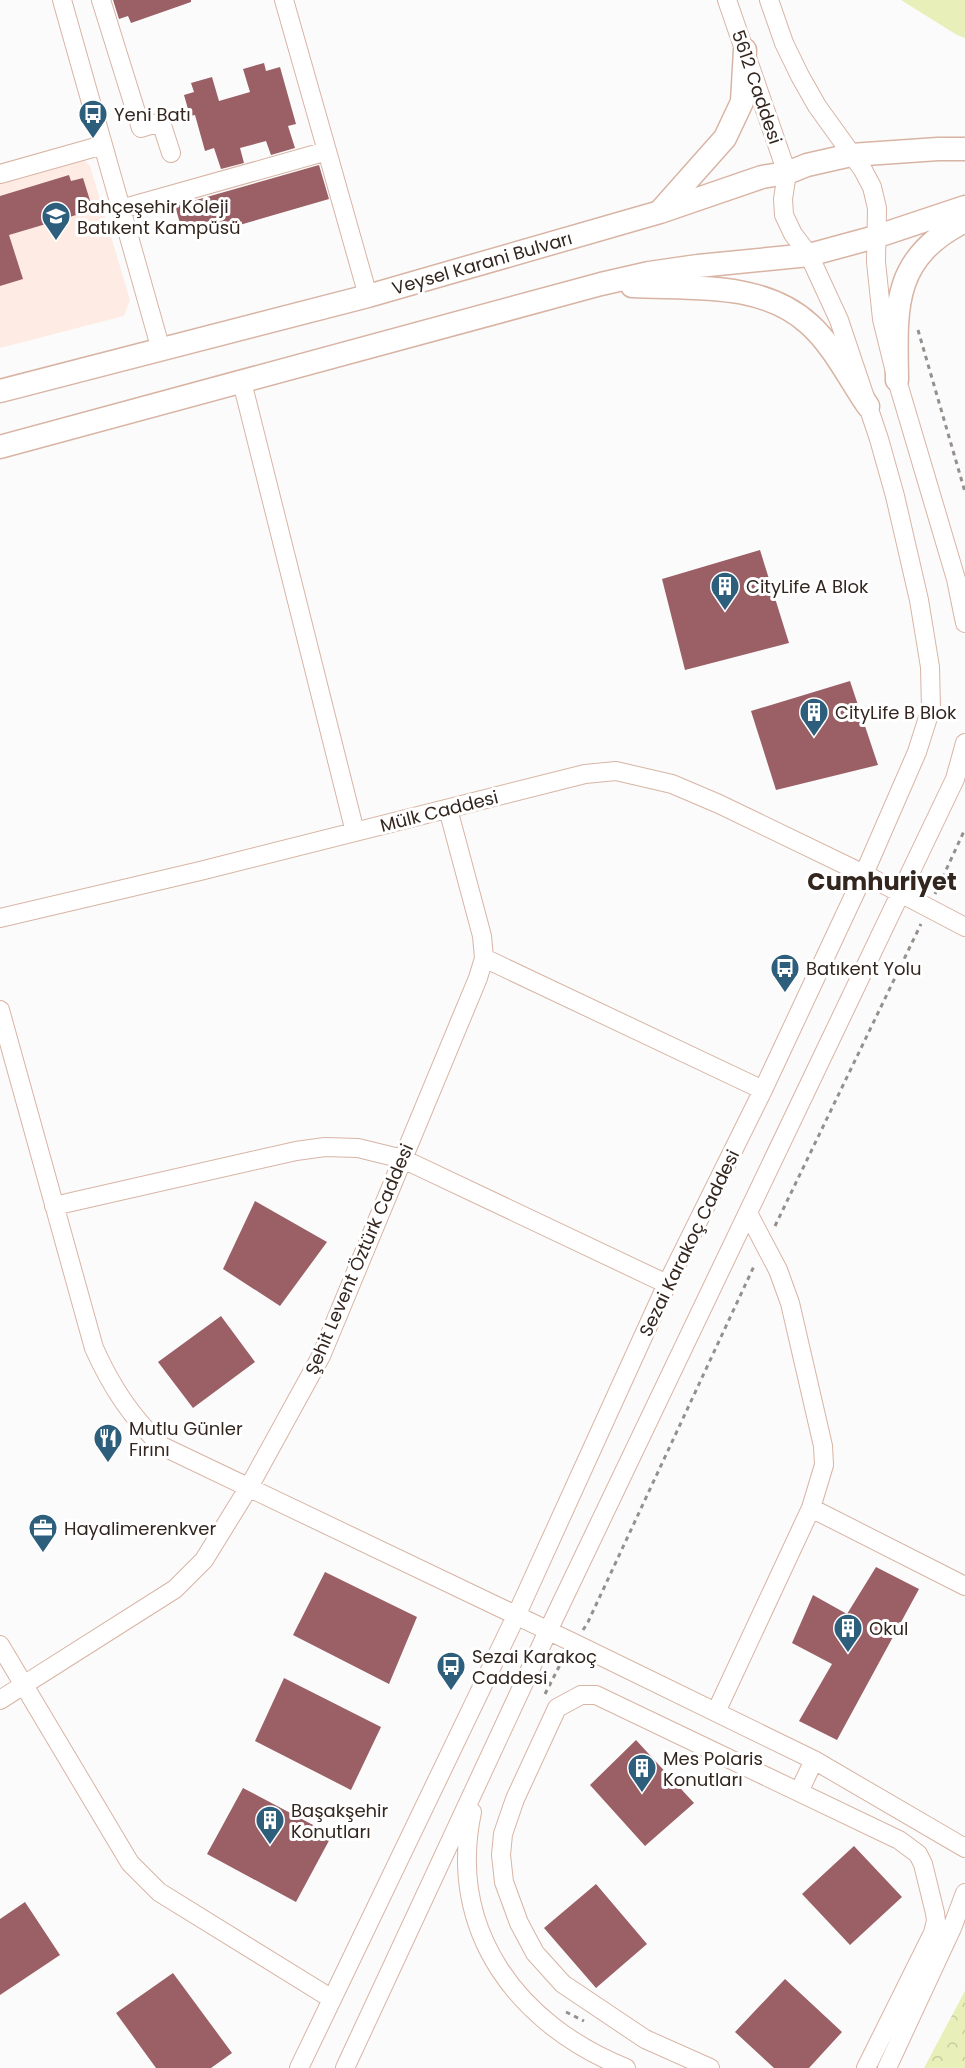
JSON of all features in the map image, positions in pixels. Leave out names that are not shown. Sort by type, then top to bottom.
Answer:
[{"type":"main road","points":[[660,212],[725,138],[742,102],[745,50]]},
{"type":"main road","name":"Veysel Karani Bulvarı","points":[[0,391],[368,296],[660,212],[762,177],[787,173],[807,165],[851,155],[965,149]]},
{"type":"main road","points":[[0,447],[600,284],[649,273],[809,255],[875,237],[965,207]]},
{"type":"main road","points":[[897,380],[898,303],[908,273],[927,246],[965,221]]},
{"type":"main road","points":[[600,284],[728,290],[764,298],[788,308],[810,324],[827,343],[868,406]]},
{"type":"street","points":[[62,0],[161,350]]},
{"type":"street","points":[[101,0],[141,128],[161,122],[171,153]]},
{"type":"street","points":[[284,0],[368,296]]},
{"type":"street","name":"5612 Caddesi","points":[[727,0],[787,173]]},
{"type":"street","points":[[769,0],[784,43],[800,76],[817,106],[872,186],[877,208],[875,237],[882,319],[897,380],[953,568],[965,623]]},
{"type":"street","points":[[0,174],[103,145]]},
{"type":"street","points":[[121,209],[327,151]]},
{"type":"street","points":[[787,173],[783,199],[784,215],[793,234],[809,255]]},
{"type":"street","name":"Sezai Karakoç Caddesi","points":[[299,2068],[516,1616],[667,1284],[763,1090],[864,874],[916,752],[931,708],[930,667],[919,600],[895,496],[839,320],[809,255]]},
{"type":"street","points":[[242,381],[355,832]]},
{"type":"street","points":[[345,2068],[548,1631],[955,779],[965,743]]},
{"type":"street","name":"Mülk Caddesi","points":[[0,918],[200,871],[585,774],[616,771],[672,784],[719,804],[864,874],[965,927]]},
{"type":"street","name":"Şehit Levent Öztürk Caddesi","points":[[0,1700],[175,1589],[204,1560],[249,1487],[321,1356],[478,978],[484,958],[482,936],[448,808]]},
{"type":"street","points":[[484,958],[763,1090]]},
{"type":"street","points":[[0,1010],[94,1348],[125,1406],[162,1446],[814,1761],[965,1848]]},
{"type":"street","points":[[54,1206],[296,1151],[325,1147],[358,1148],[403,1159],[667,1284]]},
{"type":"street","points":[[716,1712],[812,1508],[824,1465],[823,1446],[790,1303],[778,1270],[748,1213]]},
{"type":"street","points":[[812,1508],[965,1586]]},
{"type":"street","points":[[0,1645],[130,1863],[145,1880],[159,1893],[332,1999]]},
{"type":"street","points":[[710,2068],[645,2039],[563,1984],[535,1953],[519,1923],[504,1882],[501,1855],[503,1834],[516,1799],[557,1708],[581,1695],[596,1695],[799,1792],[912,1848],[918,1854],[923,1864],[936,1921],[933,1933],[866,2068]]},
{"type":"street","points":[[799,1792],[814,1761]]},
{"type":"street","points":[[479,1780],[467,1838],[467,1877],[475,1919],[498,1968],[531,2009],[604,2064],[626,2068]]},
{"type":"street","points":[[887,2068],[952,1928],[965,1893]]},
{"type":"path","points":[[916,320],[965,492]]},
{"type":"path","points":[[946,872],[965,829]]},
{"type":"path","points":[[785,1204],[911,942]]},
{"type":"path","points":[[588,1622],[751,1272]]},
{"type":"path","points":[[545,1694],[560,1663]]},
{"type":"path","points":[[565,2012],[593,2025]]},
{"type":"shaded area","name":"Bahçeşehir Koleji Batıkent Kampüsü","points":[[82,157],[90,166],[130,300],[124,316],[0,348],[0,181]]},
{"type":"green space","points":[[901,0],[965,0],[965,38],[957,35]]},
{"type":"green space","points":[[965,1991],[965,2068],[924,2068]]},
{"type":"building","points":[[113,0],[191,0],[191,2],[131,23],[128,16],[119,19]]},
{"type":"building","points":[[264,63],[266,71],[280,67],[296,124],[288,126],[295,148],[271,155],[266,141],[240,148],[244,163],[221,169],[214,148],[205,151],[195,115],[190,116],[184,95],[194,92],[191,83],[212,77],[219,101],[250,92],[243,69]]},
{"type":"building","points":[[319,165],[329,199],[195,238],[192,227],[182,230],[175,206]]},
{"type":"building","points":[[69,175],[71,181],[83,178],[93,210],[9,235],[23,279],[0,286],[0,196]]},
{"type":"building","name":"CityLife A Blok","points":[[760,550],[789,643],[685,670],[662,579]]},
{"type":"building","name":"CityLife B Blok","points":[[850,681],[878,765],[776,790],[751,711]]},
{"type":"building","points":[[255,1201],[327,1242],[280,1306],[223,1269]]},
{"type":"building","points":[[221,1316],[255,1362],[193,1408],[158,1362]]},
{"type":"building","name":"Okul","points":[[876,1567],[919,1589],[837,1740],[799,1721],[832,1664],[792,1643],[813,1595],[847,1614]]},
{"type":"building","points":[[325,1572],[417,1617],[389,1684],[293,1635]]},
{"type":"building","name":"Başakşehir Konutları","points":[[284,1678],[381,1727],[351,1790],[255,1741]]},
{"type":"building","name":"Mes Polaris Konutları","points":[[636,1740],[694,1803],[645,1846],[590,1785]]},
{"type":"building","name":"Başakşehir Konutları","points":[[243,1788],[332,1835],[296,1902],[207,1854]]},
{"type":"building","points":[[854,1846],[902,1897],[850,1945],[802,1894]]},
{"type":"building","points":[[596,1884],[647,1944],[596,1988],[544,1928]]},
{"type":"building","points":[[25,1902],[60,1955],[0,1995],[0,1919]]},
{"type":"building","points":[[173,1973],[232,2053],[211,2068],[156,2068],[116,2013]]},
{"type":"building","points":[[785,1979],[842,2032],[809,2068],[774,2068],[735,2032]]},
{"type":"place","name":"Yeni Batı","points":[[93,140]]},
{"type":"place","name":"Bahçeşehir Koleji Batıkent Kampüsü","points":[[56,242]]},
{"type":"place","name":"CityLife A Blok","points":[[725,612]]},
{"type":"place","name":"CityLife B Blok","points":[[814,738]]},
{"type":"place","name":"Batıkent Yolu","points":[[785,994]]},
{"type":"place","name":"Mutlu Günler Fırını","points":[[108,1464]]},
{"type":"place","name":"Hayalimerenkver","points":[[43,1554]]},
{"type":"place","name":"Okul","points":[[848,1654]]},
{"type":"place","name":"Sezai Karakoç Caddesi","points":[[451,1692]]},
{"type":"place","name":"Mes Polaris Konutları","points":[[642,1794]]},
{"type":"place","name":"Başakşehir Konutları","points":[[270,1846]]},
{"type":"district","name":"Cumhuriyet","points":[[882,881]]}]
